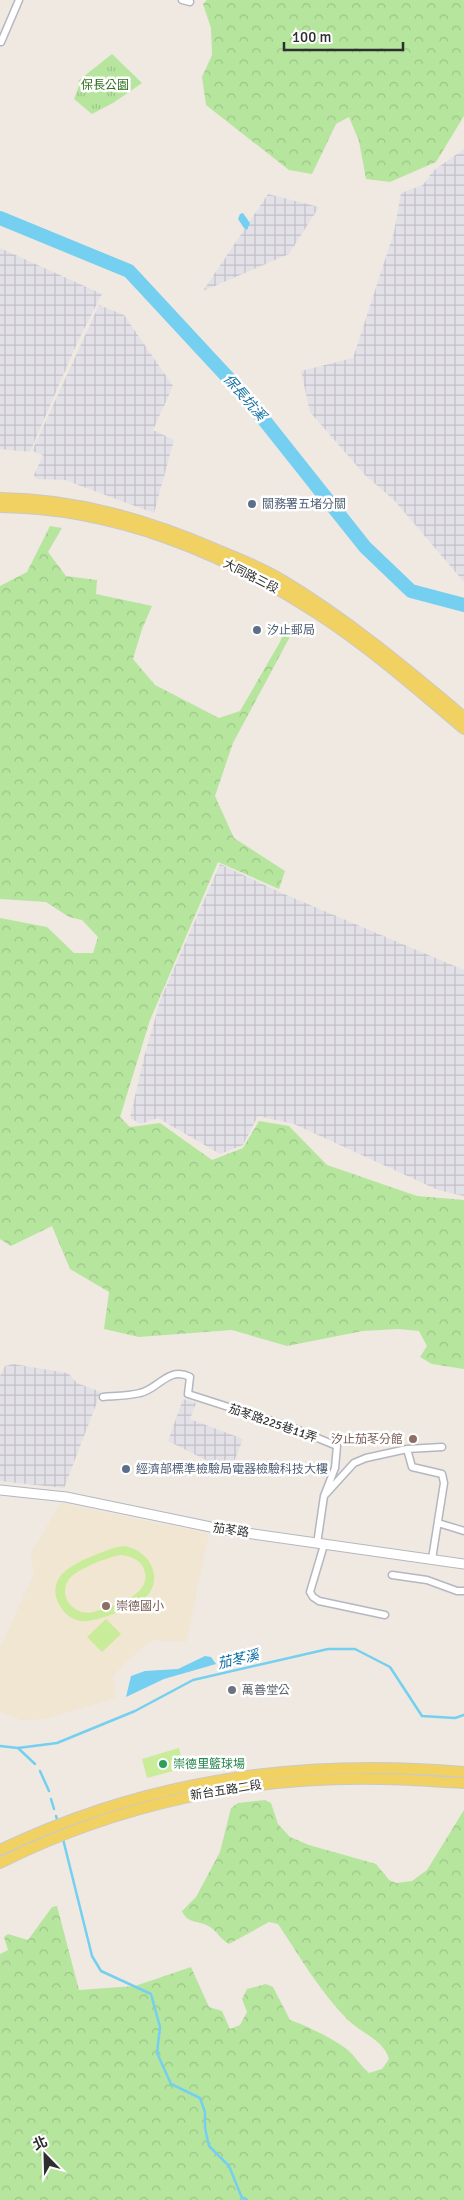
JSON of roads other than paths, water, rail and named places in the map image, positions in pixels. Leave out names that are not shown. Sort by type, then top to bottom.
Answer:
[{"type":"main road","name":"大同路三段","points":[[0,498],[85,507],[149,522],[282,579],[367,638],[464,717]]},
{"type":"main road","name":"大同路三段","points":[[0,507],[26,507],[84,515],[138,529],[176,542],[246,572],[320,615],[362,645],[464,729]]},
{"type":"main road","name":"新台五路二段","points":[[0,1850],[89,1812],[139,1796],[234,1776],[298,1770],[385,1768],[464,1772]]},
{"type":"main road","name":"新台五路二段","points":[[0,1863],[92,1823],[175,1798],[270,1783],[381,1778],[464,1783]]},
{"type":"street","points":[[1,42],[19,0]]},
{"type":"street","points":[[182,0],[190,2]]},
{"type":"street","name":"茄苳路225巷11弄","points":[[104,1397],[142,1393],[172,1374],[183,1374],[190,1377],[188,1394],[291,1427],[337,1446],[335,1468],[324,1496]]},
{"type":"street","points":[[385,1615],[319,1601],[310,1592],[321,1544],[324,1496],[354,1463],[366,1458],[407,1449],[442,1447]]},
{"type":"street","points":[[407,1449],[412,1467],[442,1474],[444,1483],[432,1559]]},
{"type":"street","name":"茄苳路","points":[[0,1490],[66,1497],[225,1530],[464,1564]]},
{"type":"street","points":[[438,1523],[464,1531]]},
{"type":"street","points":[[392,1575],[427,1580],[457,1591],[464,1591]]},
{"type":"water","points":[[243,213],[250,223],[247,230],[238,219],[240,214]]},
{"type":"water","points":[[205,1656],[211,1657],[216,1664],[164,1679],[126,1697],[131,1676],[145,1671],[178,1669]]},
{"type":"waterway","name":"保長坑溪","points":[[0,218],[129,271],[245,396],[365,547],[411,591],[464,605]]},
{"type":"waterway","name":"茄苳溪","points":[[0,1746],[18,1748],[57,1743],[135,1711],[193,1680],[328,1649],[355,1649],[390,1667],[422,1716],[455,1718],[464,1715]]},
{"type":"waterway","points":[[18,1748],[35,1764]]},
{"type":"waterway","points":[[40,1771],[49,1791]]},
{"type":"waterway","points":[[51,1799],[54,1809]]},
{"type":"waterway","points":[[56,1816],[58,1822]]},
{"type":"waterway","points":[[63,1839],[92,1956],[101,1971],[151,1994],[160,2027],[157,2053],[171,2084],[200,2098],[205,2112],[205,2128],[209,2146],[229,2166],[242,2198],[247,2200]]},
{"type":"place","name":"關務署五堵分關","points":[[252,504]]},
{"type":"place","name":"汐止郵局","points":[[257,630]]},
{"type":"place","name":"汐止茄苳分館","points":[[413,1439]]},
{"type":"place","name":"經濟部標準檢驗局電器檢驗科技大樓","points":[[126,1469]]},
{"type":"place","name":"崇德國小","points":[[106,1606]]},
{"type":"place","name":"萬善堂公","points":[[232,1690]]},
{"type":"place","name":"崇德里籃球場","points":[[163,1764]]},
{"type":"park label","name":"保長公園","points":[[105,85]]}]
